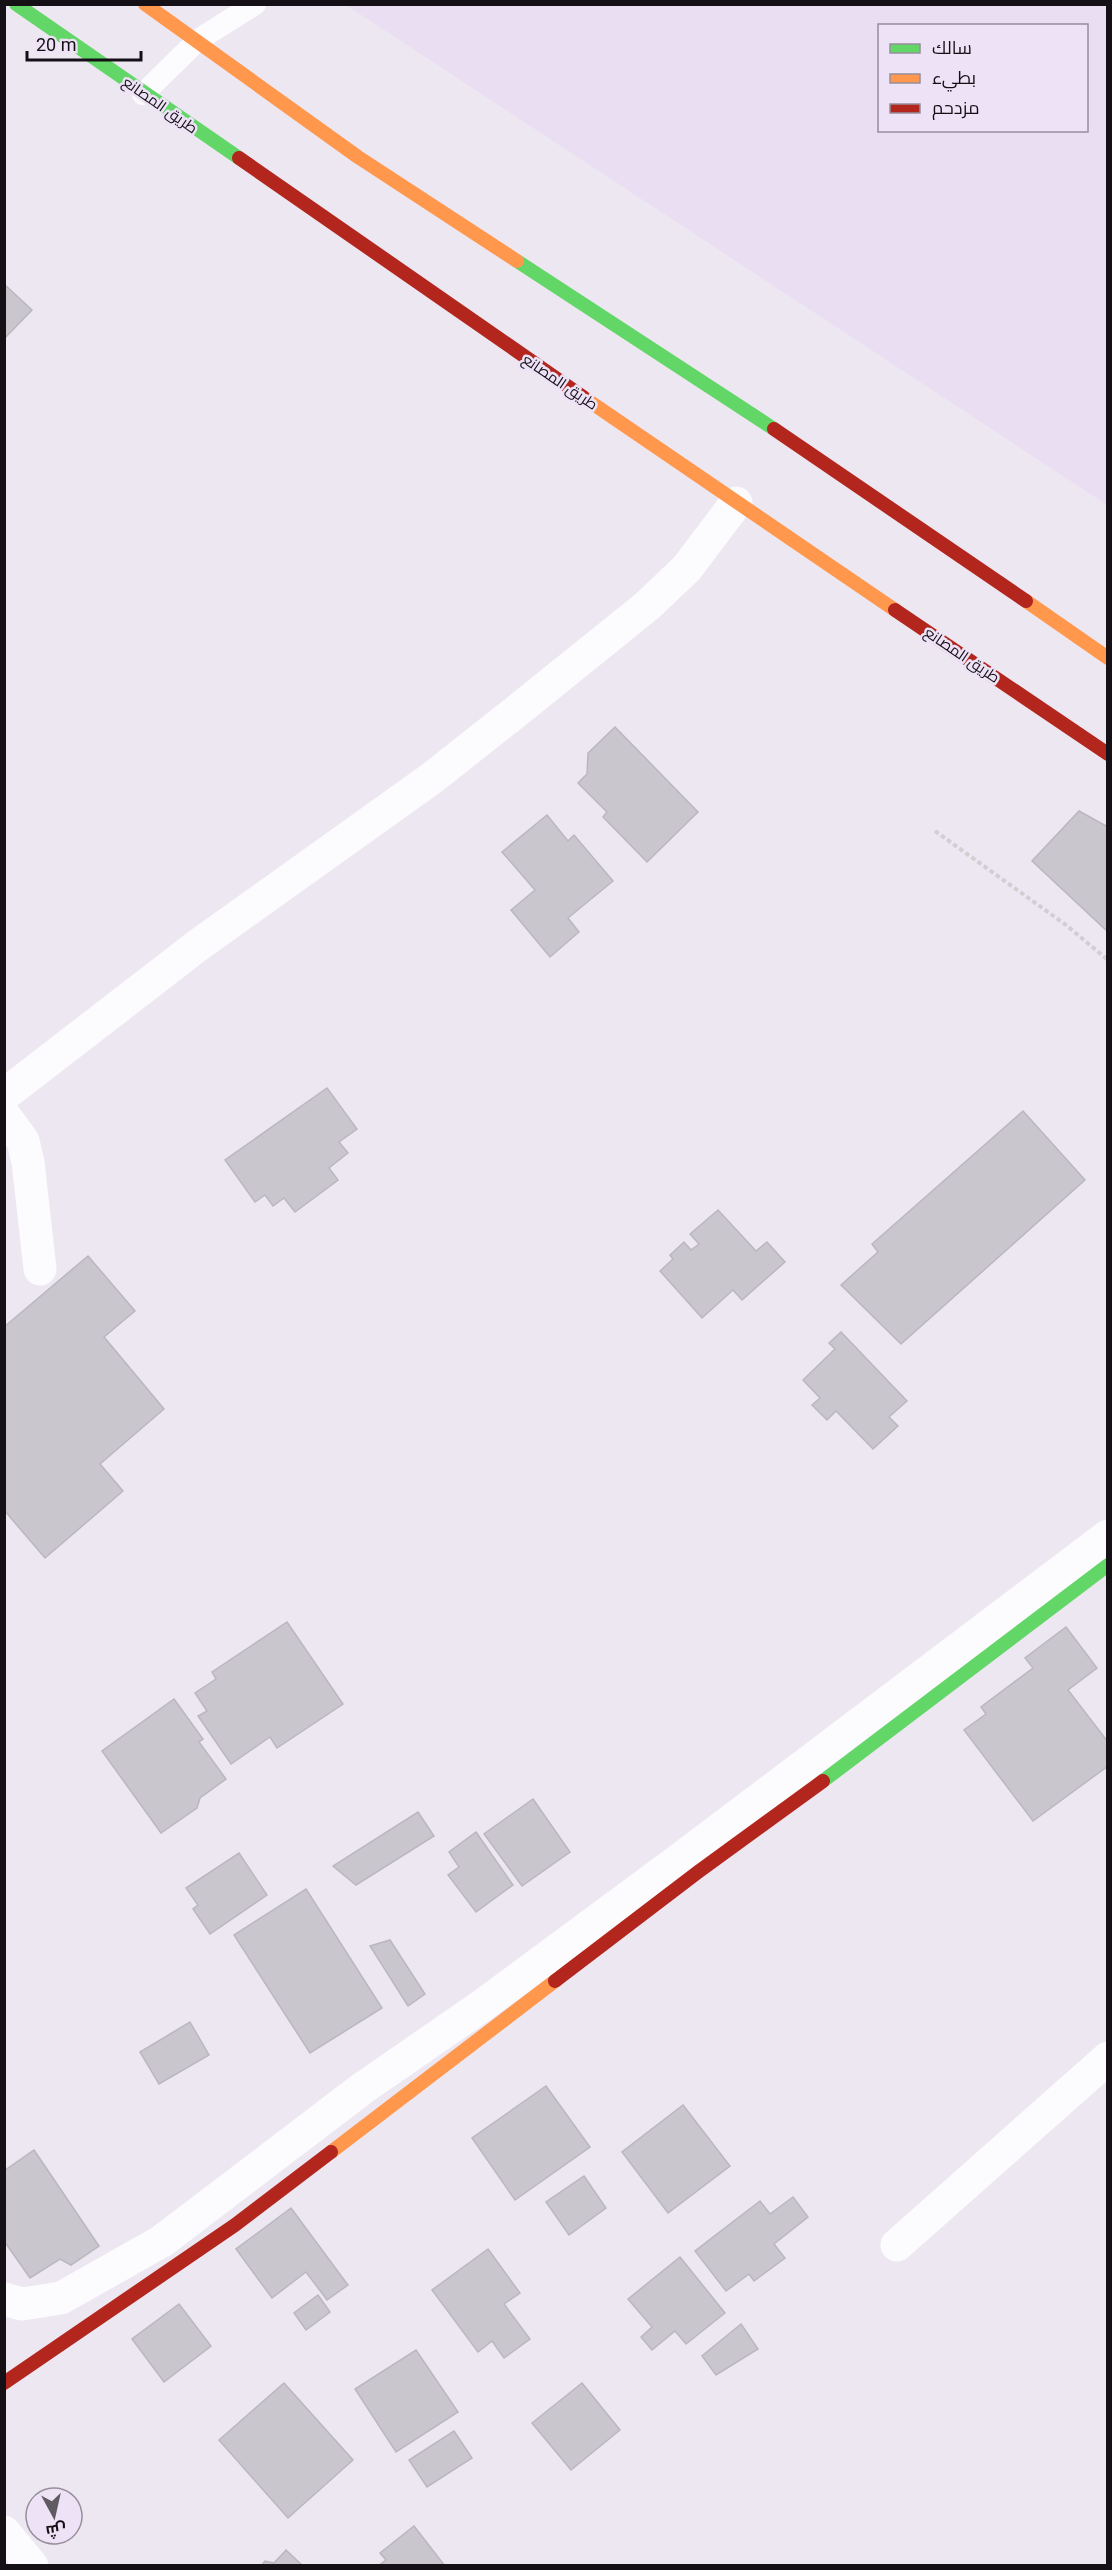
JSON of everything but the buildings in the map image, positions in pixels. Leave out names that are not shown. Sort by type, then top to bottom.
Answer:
[{"type":"main road","name":"طريق المصانع","points":[[16,4],[736,503],[1107,754]]},
{"type":"main road","points":[[145,4],[358,157],[787,438],[1107,658]]},
{"type":"main road","points":[[4,2383],[235,2225],[698,1872],[886,1735],[1107,1564]]},
{"type":"street","points":[[4,1095],[197,946],[432,778],[647,606],[687,568],[736,503]]},
{"type":"street","points":[[4,1115],[22,1141],[28,1162],[40,1269]]},
{"type":"street","points":[[4,2299],[22,2304],[62,2298],[162,2241],[363,2088],[483,2005],[679,1860],[1107,1536]]},
{"type":"street","points":[[897,2246],[1107,2058]]},
{"type":"street","points":[[4,2532],[32,2565]]},
{"type":"lane","points":[[143,94],[198,40],[255,4]]},
{"type":"path","points":[[934,831],[1066,925],[1107,960]]},
{"type":"shaded area","points":[[346,5],[1107,5],[1107,505]]},
{"type":"traffic: fast","points":[[16,4],[239,158]]},
{"type":"traffic: fast","points":[[517,261],[774,429]]},
{"type":"traffic: fast","points":[[823,1781],[1108,1565]]},
{"type":"traffic: slow","points":[[145,4],[358,157],[517,261]]},
{"type":"traffic: slow","points":[[583,397],[895,610]]},
{"type":"traffic: slow","points":[[1026,601],[1108,658]]},
{"type":"traffic: slow","points":[[331,2152],[555,1981]]},
{"type":"traffic: jam","points":[[239,158],[583,397]]},
{"type":"traffic: jam","points":[[774,429],[1026,601]]},
{"type":"traffic: jam","points":[[895,610],[1108,754]]},
{"type":"traffic: jam","points":[[555,1981],[698,1872],[823,1781]]},
{"type":"traffic: jam","points":[[4,2383],[235,2225],[331,2152]]}]
